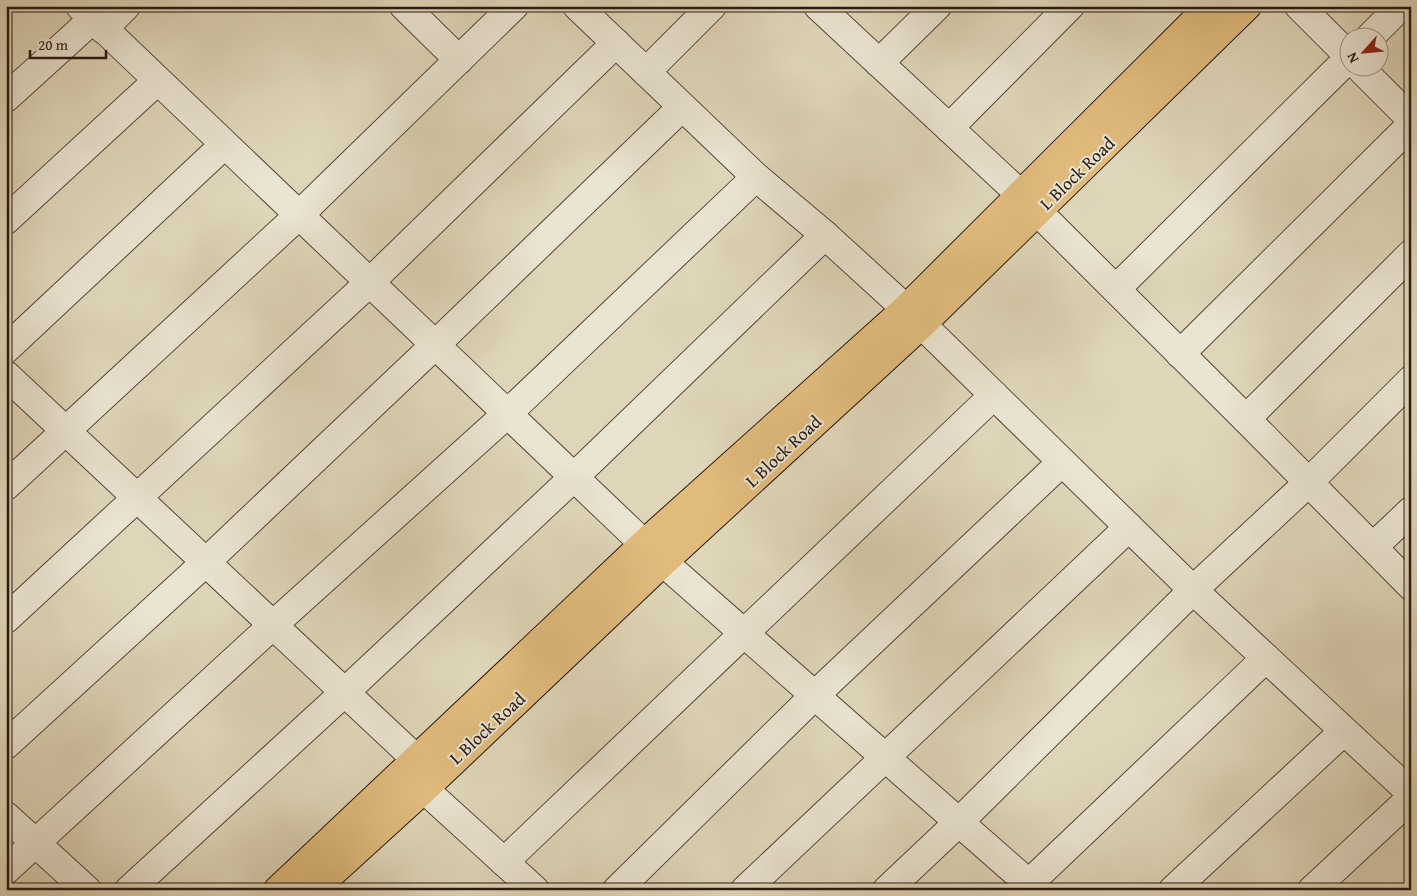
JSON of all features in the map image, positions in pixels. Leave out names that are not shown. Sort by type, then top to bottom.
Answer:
[{"type":"main road","name":"L Block Road","points":[[1029,203],[1210,6]]},
{"type":"main road","name":"L Block Road","points":[[278,890],[417,760],[654,553],[913,317],[1029,203],[1247,6]]},
{"type":"main road","name":"L Block Road","points":[[313,890],[424,789],[654,553]]},
{"type":"street","points":[[6,98],[92,18],[126,6]]},
{"type":"street","points":[[404,6],[459,60]]},
{"type":"street","points":[[6,486],[298,216],[514,6]]},
{"type":"street","points":[[577,6],[756,177],[825,235],[913,317],[1193,590],[1411,793]]},
{"type":"street","points":[[646,72],[712,6]]},
{"type":"street","points":[[818,6],[1029,203],[1411,586]]},
{"type":"street","points":[[879,63],[937,6]]},
{"type":"street","points":[[950,128],[1070,6]]},
{"type":"street","points":[[1299,6],[1340,48]]},
{"type":"street","points":[[1379,28],[1401,6]]},
{"type":"street","points":[[92,18],[654,553],[959,822],[1029,888],[1266,658]]},
{"type":"street","points":[[6,619],[138,499],[369,283],[616,43]]},
{"type":"street","points":[[1116,289],[1340,66]]},
{"type":"street","points":[[1370,78],[1411,119]]},
{"type":"street","points":[[6,220],[157,80]]},
{"type":"street","points":[[6,745],[206,562],[682,107]]},
{"type":"street","points":[[1180,354],[1411,125]]},
{"type":"street","points":[[6,349],[224,145]]},
{"type":"street","points":[[6,870],[507,414],[756,177]]},
{"type":"street","points":[[129,890],[574,477],[825,235]]},
{"type":"street","points":[[1246,419],[1411,254]]},
{"type":"street","points":[[6,375],[417,760]]},
{"type":"street","points":[[887,890],[959,822],[1193,590],[1308,482],[1411,380]]},
{"type":"street","points":[[504,862],[743,632],[994,395]]},
{"type":"street","points":[[617,890],[815,695],[1062,462]]},
{"type":"street","points":[[1373,547],[1411,511]]},
{"type":"street","points":[[745,890],[1129,527]]},
{"type":"street","points":[[1173,890],[1344,731]]},
{"type":"street","points":[[424,789],[536,890]]},
{"type":"street","points":[[1312,890],[1411,798]]},
{"type":"street","points":[[6,816],[87,890]]}]
